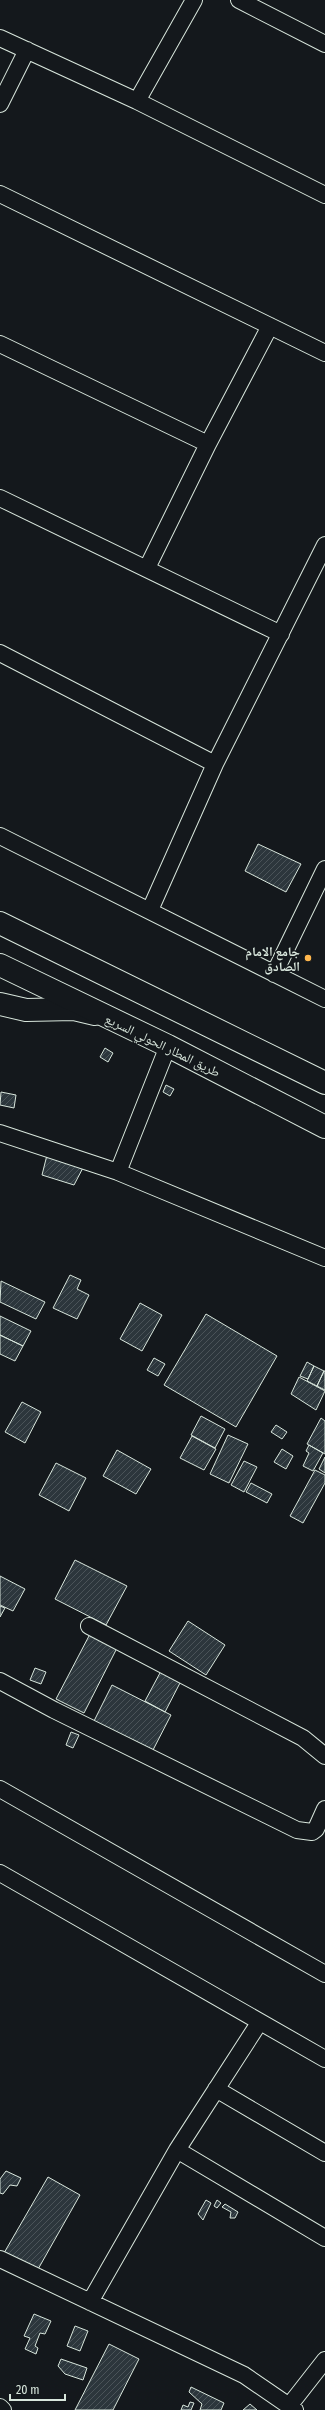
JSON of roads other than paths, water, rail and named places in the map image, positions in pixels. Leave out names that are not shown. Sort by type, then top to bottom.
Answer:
[{"type":"main road","points":[[0,923],[325,1083]]},
{"type":"main road","name":"طريق المطار الحولي السريع","points":[[0,965],[168,1046],[325,1127]]},
{"type":"main road","points":[[0,1004],[26,1010],[74,1009],[112,1020]]},
{"type":"street","points":[[137,101],[194,0]]},
{"type":"street","points":[[239,0],[325,44]]},
{"type":"street","points":[[0,38],[137,101],[325,195]]},
{"type":"street","points":[[0,104],[27,50]]},
{"type":"street","points":[[0,194],[325,353]]},
{"type":"street","points":[[147,568],[208,444],[270,326]]},
{"type":"street","points":[[0,344],[208,444]]},
{"type":"street","points":[[0,498],[281,634]]},
{"type":"street","points":[[150,910],[215,764],[325,545]]},
{"type":"street","points":[[0,653],[215,764]]},
{"type":"street","points":[[0,836],[325,999]]},
{"type":"street","points":[[274,974],[325,869]]},
{"type":"street","points":[[118,1172],[168,1046]]},
{"type":"street","points":[[0,1133],[118,1172],[325,1258]]},
{"type":"street","points":[[89,1626],[303,1738],[325,1756]]},
{"type":"street","points":[[0,1681],[297,1830],[312,1832],[316,1829],[325,1809]]},
{"type":"street","points":[[0,1790],[325,1974]]},
{"type":"street","points":[[0,1873],[259,2023],[325,2059]]},
{"type":"street","points":[[90,2302],[177,2150],[259,2023]]},
{"type":"street","points":[[216,2089],[325,2153]]},
{"type":"street","points":[[177,2150],[325,2238]]},
{"type":"street","points":[[0,2259],[244,2375],[292,2408],[325,2360]]},
{"type":"street","points":[[0,2407],[3,2410]]},
{"type":"place","name":"جامع الامام الصادق","points":[[308,958]]}]
